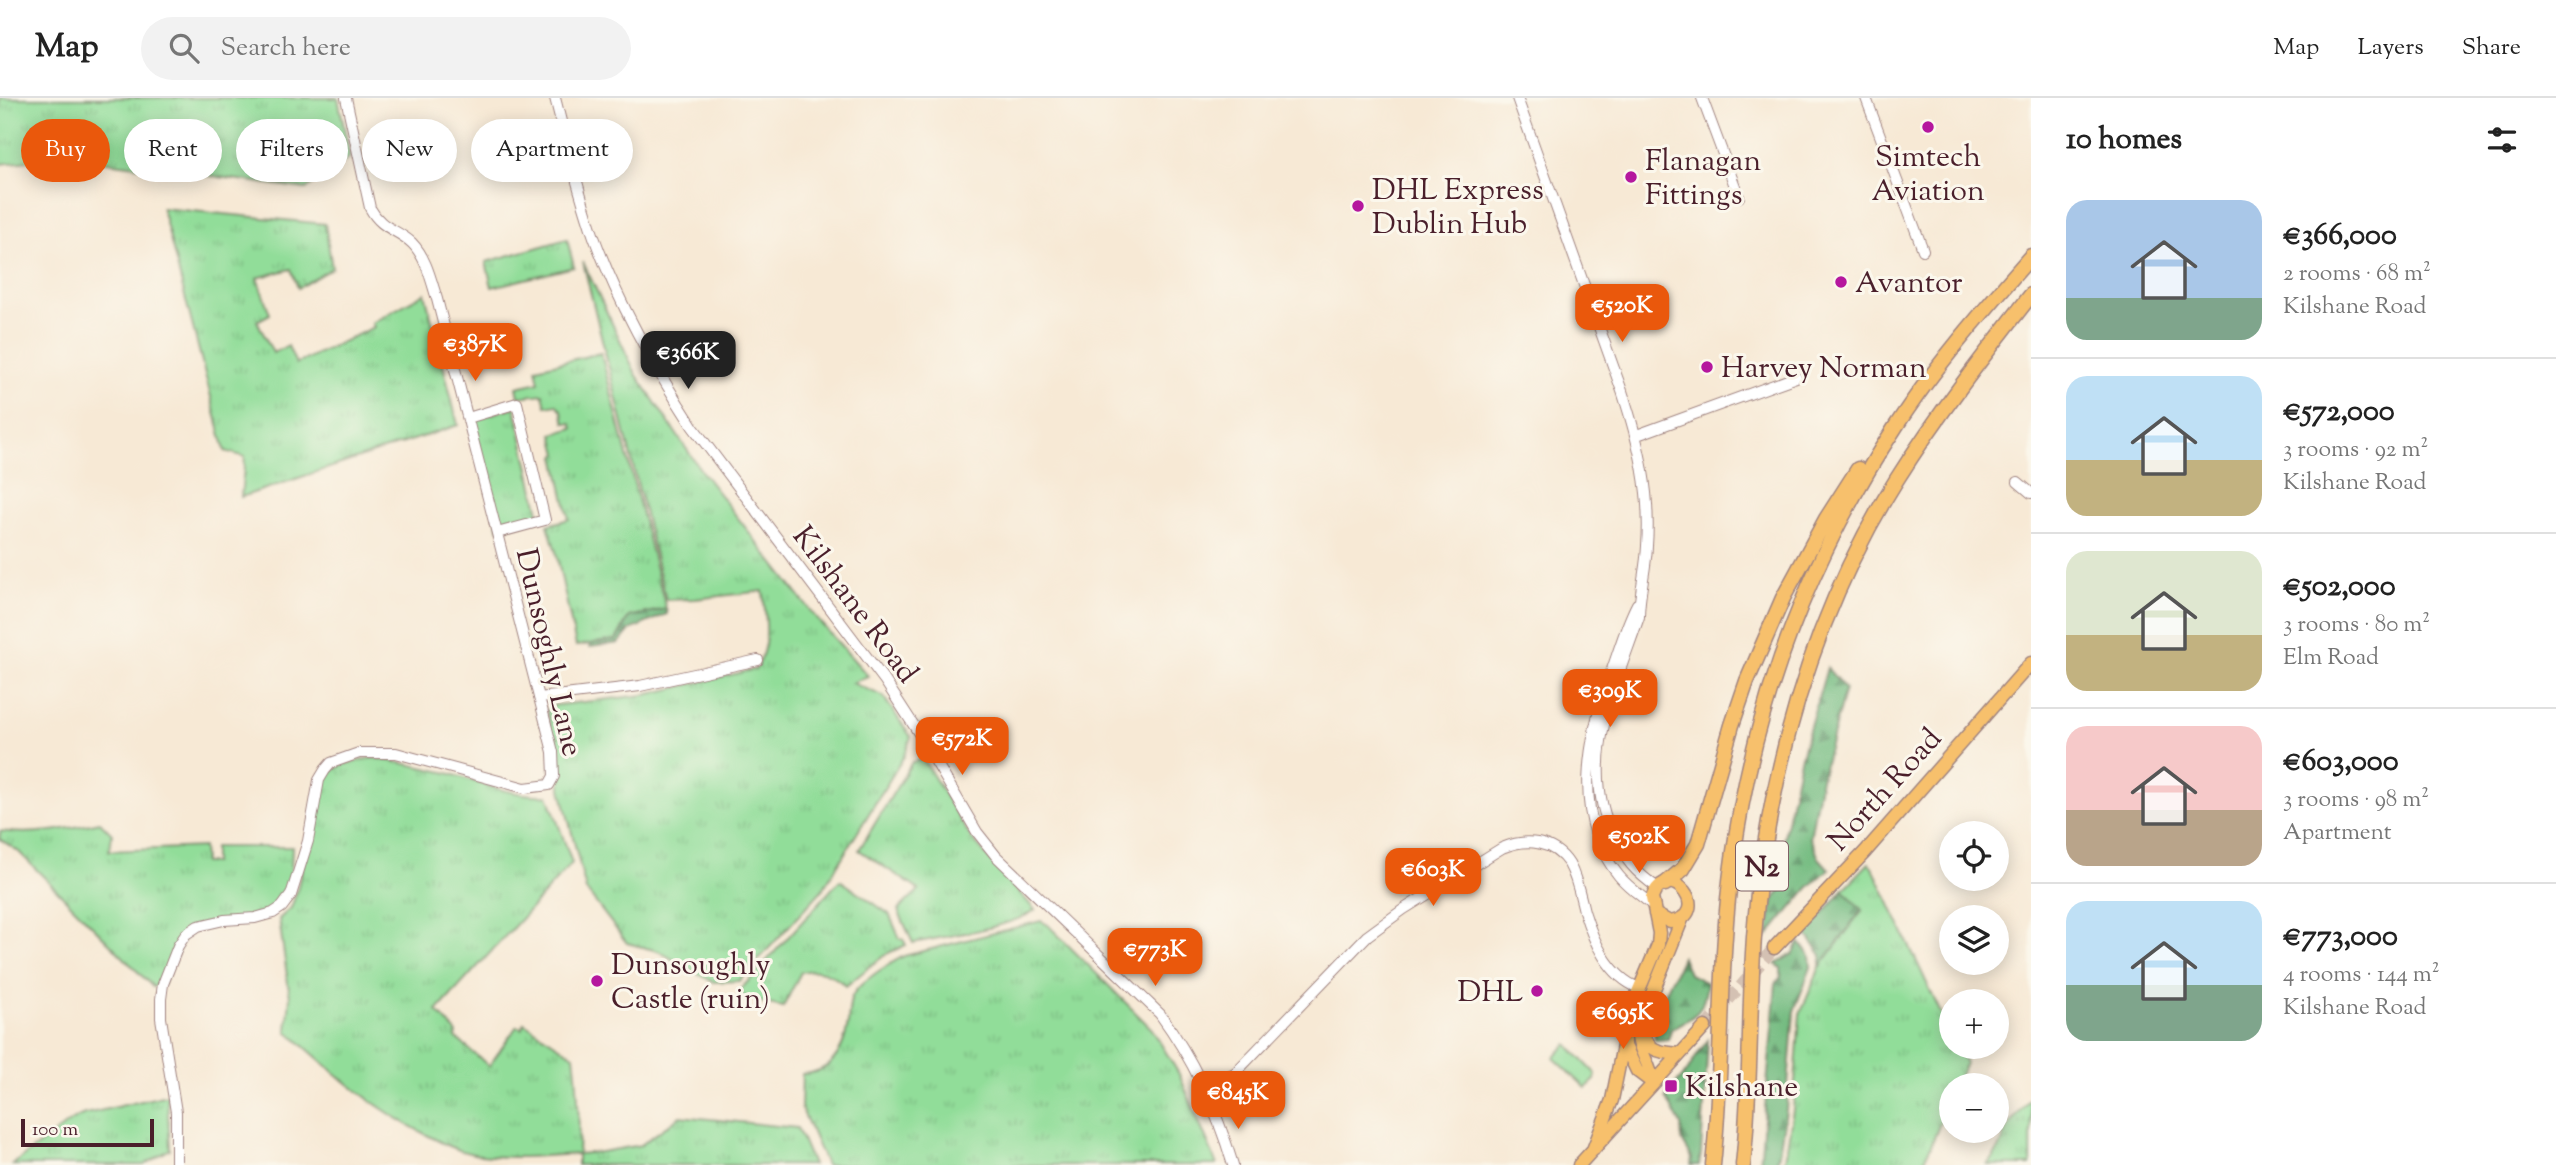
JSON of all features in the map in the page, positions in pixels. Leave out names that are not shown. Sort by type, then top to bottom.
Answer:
[{"type":"highway","points":[[1661,886],[1683,869],[1698,844],[1732,725],[1752,670],[1783,598],[1826,519],[1913,388],[1993,288],[2031,247]]},
{"type":"highway","name":"N2","points":[[1713,1165],[1718,1120],[1727,904],[1732,860],[1753,751],[1780,658],[1812,578],[1860,483],[1898,423],[1956,345],[2031,256]]},
{"type":"highway","name":"N2","points":[[1742,1165],[1749,1103],[1759,888],[1770,807],[1782,754],[1803,684],[1843,578],[1896,481],[1974,368],[2031,295]]},
{"type":"main road","name":"North Road","points":[[1774,948],[1865,852],[2031,663]]},
{"type":"main road","points":[[1593,1150],[1612,1100],[1625,1027],[1658,945],[1652,898],[1661,886],[1678,885],[1688,894],[1689,906],[1641,1019],[1638,1040],[1640,1051],[1652,1070],[1654,1083]]},
{"type":"main road","points":[[1653,909],[1660,918],[1670,922],[1682,918]]},
{"type":"main road","points":[[1641,1019],[1643,1034],[1650,1047],[1655,1051],[1680,1054]]},
{"type":"main road","points":[[1580,1165],[1704,1027]]},
{"type":"main road","points":[[1624,1042],[1630,1061],[1637,1071],[1654,1083]]},
{"type":"street","name":"Dunsoghly Lane","points":[[176,1165],[176,1112],[163,1030],[163,984],[178,946],[186,934],[198,926],[273,913],[292,895],[307,841],[319,779],[331,763],[359,753],[396,753],[525,788],[549,785],[554,776],[555,767],[539,698],[437,299],[421,255],[411,242],[377,221],[370,208],[346,98]]},
{"type":"street","name":"Kilshane Road","points":[[555,98],[594,237],[621,303],[666,385],[693,427],[890,689],[977,832],[996,856],[1160,1014],[1180,1042],[1203,1088],[1233,1165]]},
{"type":"street","points":[[1702,98],[1739,197]]},
{"type":"street","points":[[1866,98],[1923,250]]},
{"type":"street","points":[[1520,99],[1637,435],[1645,475],[1649,510],[1639,617],[1600,739],[1597,772],[1600,801],[1625,859],[1641,877],[1661,886]]},
{"type":"street","points":[[1637,435],[1796,377]]},
{"type":"street","points":[[468,418],[517,403],[545,520],[497,533]]},
{"type":"street","points":[[2018,482],[2031,493]]},
{"type":"street","points":[[1639,601],[1631,616],[1598,712],[1588,770],[1589,801],[1595,832],[1609,861],[1624,882],[1653,909]]},
{"type":"street","points":[[539,698],[640,686],[758,660]]},
{"type":"street","points":[[1203,1088],[1235,1073],[1367,936],[1385,921],[1502,848],[1517,842],[1539,844],[1560,854],[1570,866],[1599,949],[1625,981],[1639,988]]},
{"type":"green space","points":[[0,98],[338,98],[342,119],[236,119],[236,180],[222,178],[222,119],[124,119],[124,164],[110,162],[110,119],[21,119],[21,162],[0,164]]},
{"type":"green space","points":[[254,182],[316,182],[306,189]]},
{"type":"green space","points":[[162,208],[325,224],[332,268],[298,288],[291,269],[257,278],[270,314],[257,321],[273,353],[288,346],[296,364],[374,327],[372,323],[425,293],[458,425],[241,497],[245,457],[225,451]]},
{"type":"green space","points":[[567,239],[574,267],[492,287],[486,262]]},
{"type":"green space","points":[[583,262],[636,374],[702,472],[817,619],[868,676],[852,683],[883,696],[911,737],[904,756],[823,889],[739,981],[713,982],[658,951],[627,943],[586,890],[561,789],[561,774],[547,712],[549,706],[645,695],[756,669],[766,640],[763,591],[666,600]]},
{"type":"green space","points":[[601,353],[666,609],[629,617],[616,640],[576,646],[548,525],[569,519],[555,456],[558,454],[553,434],[573,428],[571,423],[565,423],[562,411],[556,404],[546,406],[543,394],[519,397],[517,387],[539,382],[536,368]]},
{"type":"green space","points":[[515,407],[539,513],[538,517],[499,530],[472,420]]},
{"type":"green space","points":[[666,609],[667,614],[630,630],[619,643],[590,647],[589,644],[616,640],[629,617]]},
{"type":"green space","points":[[1827,668],[1845,689],[1821,778],[1810,838],[1819,858],[1829,869],[1808,888],[1768,936],[1773,900],[1793,878],[1783,841],[1800,760]]},
{"type":"green space","points":[[373,758],[448,773],[509,792],[548,795],[572,863],[437,1011],[457,1033],[456,1038],[489,1066],[517,1026],[522,1029],[524,1023],[574,1055],[578,1154],[641,1145],[680,1116],[797,1128],[813,1165],[577,1165],[577,1154],[504,1157],[466,1152],[438,1141],[369,1100],[287,1031],[290,997],[279,919],[291,908],[297,891],[320,785],[337,768]]},
{"type":"green space","points":[[923,759],[971,838],[1035,910],[994,927],[913,943],[898,910],[919,890],[859,850],[912,762]]},
{"type":"green space","points":[[100,822],[112,834],[109,851],[203,847],[204,863],[214,863],[214,847],[292,847],[290,897],[268,915],[198,926],[183,939],[163,984],[153,987],[19,852],[0,839],[0,831],[38,832]]},
{"type":"green space","points":[[1869,863],[1939,1009],[1939,1059],[1963,1059],[1965,1063],[1961,1073],[1939,1073],[1939,1126],[1923,1165],[1784,1165],[1793,1110],[1800,1014],[1820,967],[1862,911],[1843,890]]},
{"type":"green space","points":[[840,880],[889,914],[900,939],[903,939],[906,945],[884,955],[846,986],[825,973],[814,970],[801,972],[783,1007],[741,995],[741,989]]},
{"type":"green space","points":[[1843,890],[1862,910],[1820,967],[1822,955],[1806,934]]},
{"type":"green space","points":[[1041,921],[1152,1029],[1179,1074],[1217,1165],[826,1165],[801,1107],[802,1074],[812,1073],[829,1065],[840,1051],[846,1033],[851,999],[856,990],[875,973],[904,956]]},
{"type":"green space","points":[[1799,942],[1810,955],[1811,967],[1794,1011],[1786,1110],[1777,1165],[1760,1165],[1776,983],[1781,977],[1781,968],[1776,964],[1794,953]]},
{"type":"green space","points":[[1682,957],[1689,974],[1707,983],[1703,1002],[1697,1013],[1671,1029],[1668,1039],[1655,1040],[1659,1008]]},
{"type":"green space","points":[[1708,1040],[1701,1154],[1699,1165],[1691,1165],[1692,1158],[1682,1141],[1681,1125],[1666,1098]]},
{"type":"green space","points":[[1567,1044],[1596,1074],[1595,1080],[1586,1088],[1554,1058]]},
{"type":"green space","points":[[167,1095],[170,1149],[144,1165],[12,1165],[82,1115]]},
{"type":"green space","points":[[2031,1098],[2031,1165],[1987,1165],[2002,1143],[2009,1143],[2010,1123]]},
{"type":"tunnel","points":[[1705,1027],[1774,948]]},
{"type":"place","name":"Simtech Aviation","points":[[1928,127]]},
{"type":"place","name":"Flanagan Fittings","points":[[1631,177]]},
{"type":"place","name":"DHL Express Dublin Hub","points":[[1358,206]]},
{"type":"place","name":"Avantor","points":[[1841,282]]},
{"type":"place","name":"Harvey Norman","points":[[1707,367]]},
{"type":"place","name":"Dunsoughly Castle (ruin)","points":[[597,981]]},
{"type":"place","name":"DHL","points":[[1537,991]]},
{"type":"place","name":"Kilshane","points":[[1671,1086]]}]
